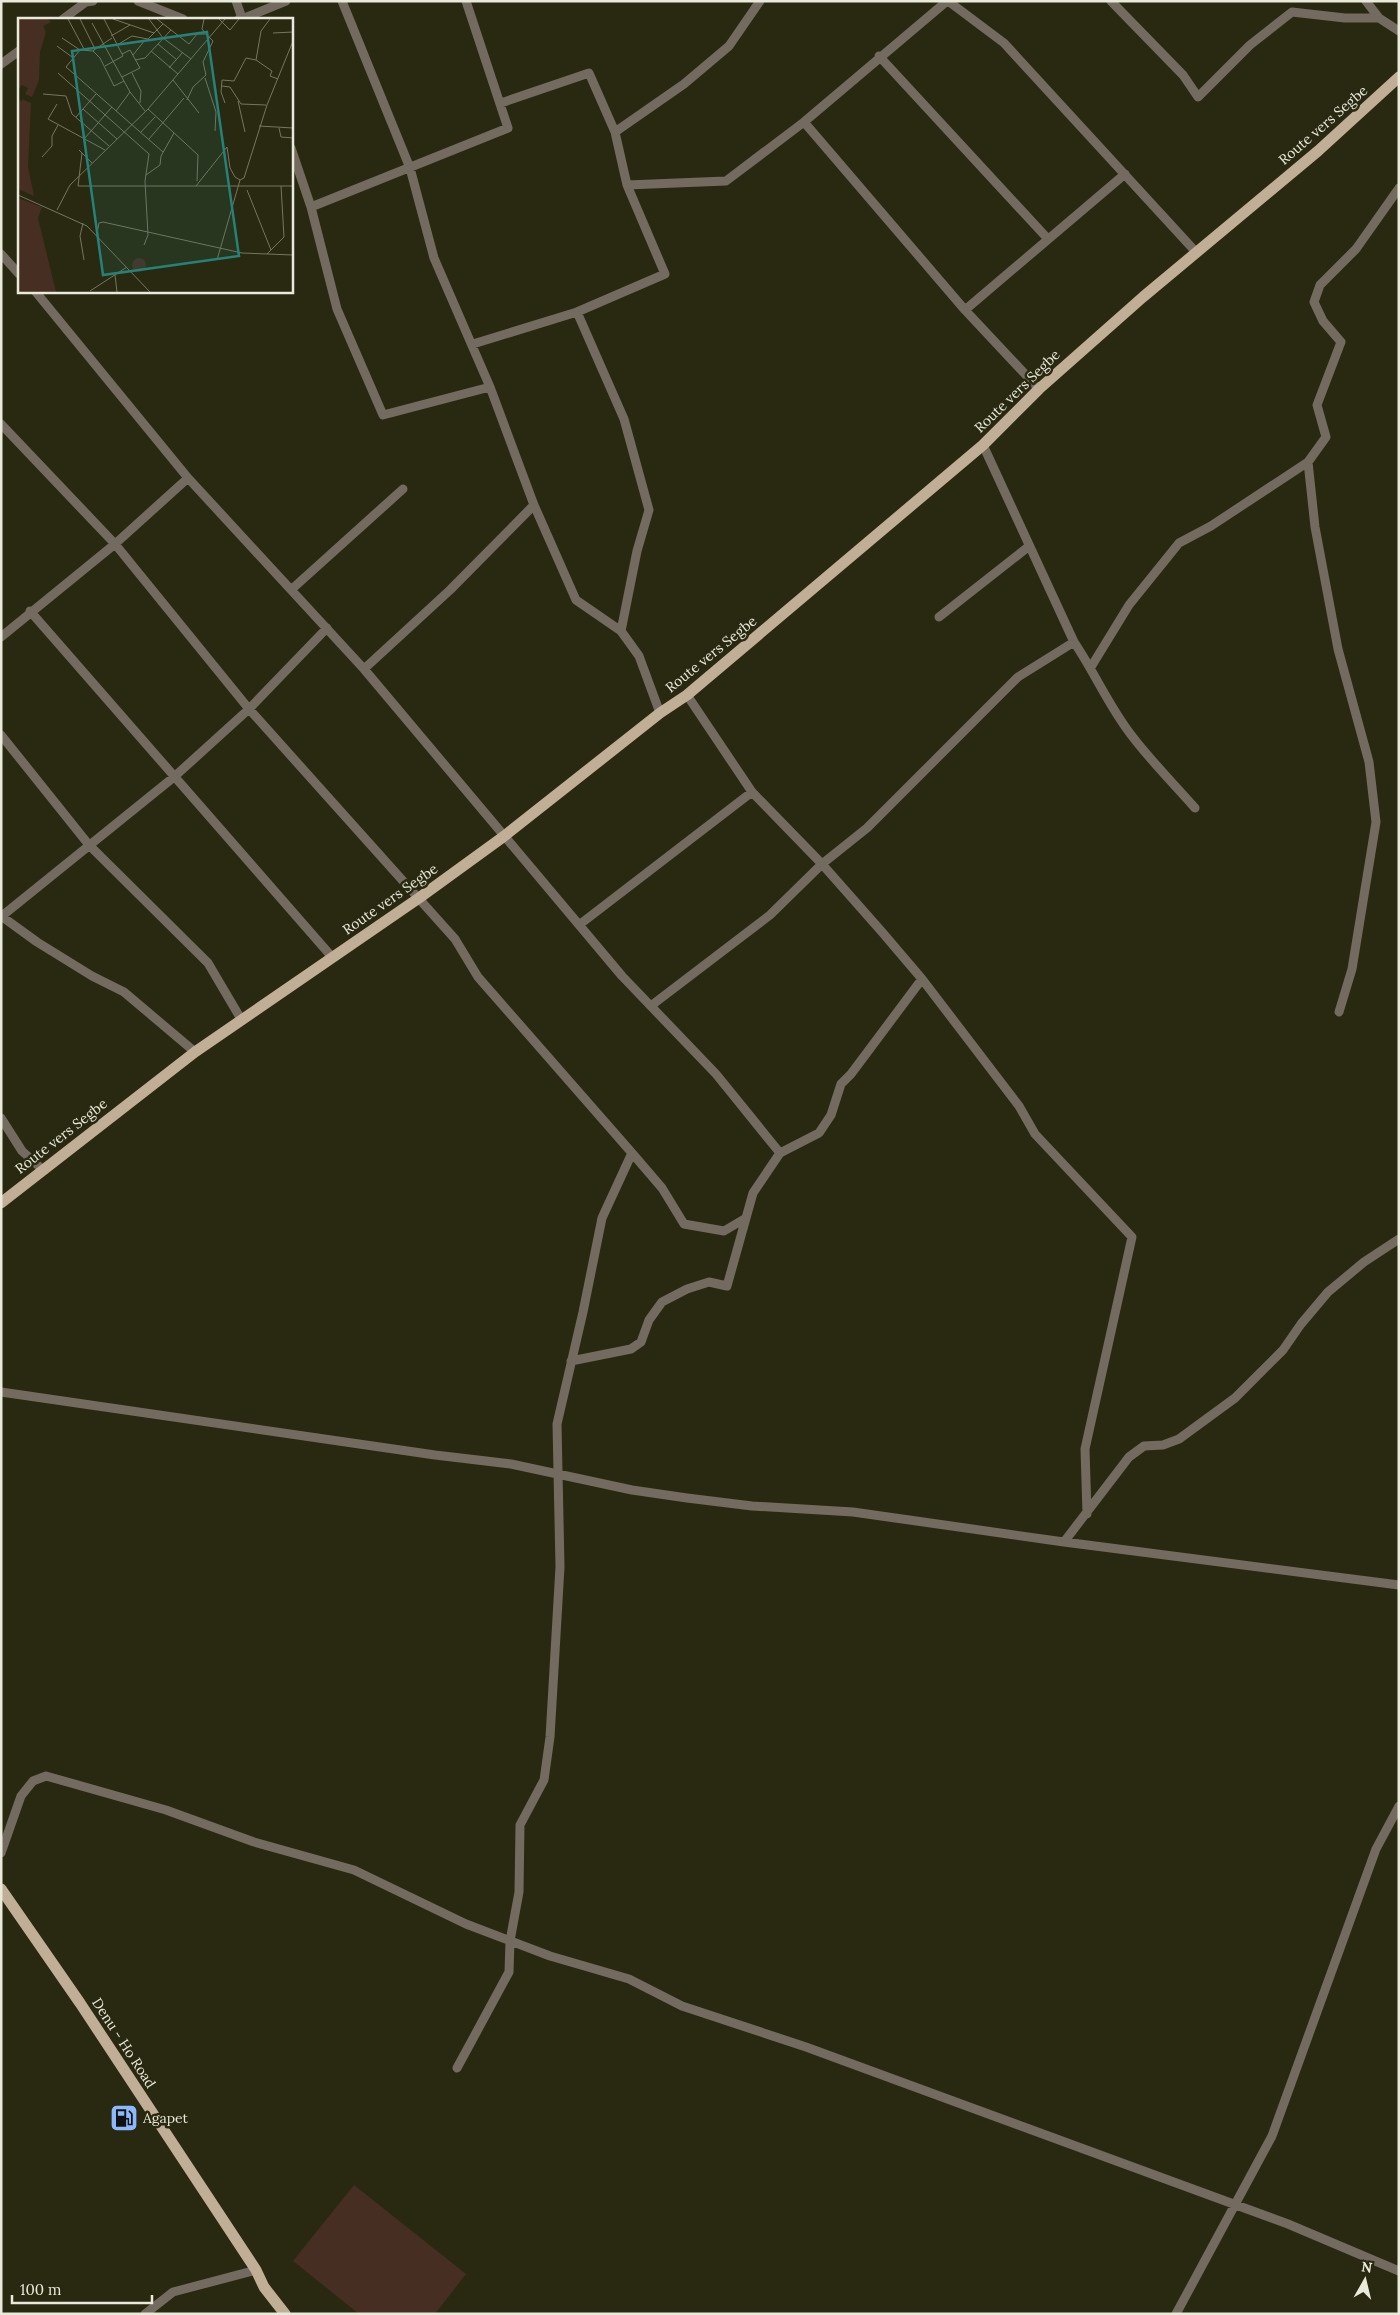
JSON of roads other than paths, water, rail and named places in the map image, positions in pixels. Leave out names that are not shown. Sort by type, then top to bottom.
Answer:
[{"type":"main road","name":"Route vers Segbe","points":[[1,1203],[195,1052],[240,1019],[419,898],[503,837],[660,713],[687,695],[983,445],[1039,389],[1195,251],[1318,152],[1399,77]]},
{"type":"main road","name":"Denu - Ho Road","points":[[1,1889],[80,2003],[256,2270],[264,2287],[285,2314]]},
{"type":"street","points":[[138,1],[180,18]]},
{"type":"street","points":[[236,1],[242,18]]},
{"type":"street","points":[[244,18],[286,1]]},
{"type":"street","points":[[342,1],[410,168],[434,258],[473,344],[534,505],[576,600],[622,630],[639,656],[660,713]]},
{"type":"street","points":[[615,132],[684,84],[729,46],[760,1]]},
{"type":"street","points":[[627,185],[726,182],[804,122],[879,56],[947,1],[1004,43],[1195,251]]},
{"type":"street","points":[[1111,1],[1182,75],[1198,97],[1250,45],[1292,12],[1345,18],[1379,18]]},
{"type":"street","points":[[1366,1],[1379,18],[1399,31]]},
{"type":"street","points":[[64,18],[88,2]]},
{"type":"street","points":[[311,207],[508,128],[469,2]]},
{"type":"street","points":[[1,64],[18,52]]},
{"type":"street","points":[[879,56],[1048,239]]},
{"type":"street","points":[[473,344],[577,312],[665,274],[627,185],[615,132],[588,73],[501,103]]},
{"type":"street","points":[[804,122],[965,310],[1039,389]]},
{"type":"street","points":[[292,151],[311,207],[337,309],[383,415],[490,387]]},
{"type":"street","points":[[965,310],[1125,174]]},
{"type":"street","points":[[1092,667],[1129,605],[1179,544],[1211,526],[1308,462],[1326,438],[1317,405],[1340,342],[1323,321],[1314,302],[1320,285],[1356,249],[1399,188]]},
{"type":"street","points":[[1,254],[18,273]]},
{"type":"street","points":[[35,292],[188,478],[364,669],[503,837],[622,976],[652,1005],[716,1074],[780,1153]]},
{"type":"street","points":[[577,312],[624,419],[649,510],[637,550],[622,630]]},
{"type":"street","points":[[1,424],[115,544],[249,709],[455,938],[478,977],[662,1188],[684,1224],[724,1230],[746,1218]]},
{"type":"street","points":[[983,445],[1028,546],[1074,642],[1092,667],[1105,697],[1132,736],[1195,808]]},
{"type":"street","points":[[1308,462],[1315,527],[1327,593],[1338,649],[1368,762],[1376,822],[1352,969],[1339,1012]]},
{"type":"street","points":[[1,637],[30,611],[115,544],[188,478]]},
{"type":"street","points":[[292,589],[403,489]]},
{"type":"street","points":[[364,669],[450,590],[534,505]]},
{"type":"street","points":[[939,617],[1028,546]]},
{"type":"street","points":[[30,611],[332,957]]},
{"type":"street","points":[[195,1052],[124,992],[92,976],[37,942],[1,916],[174,777],[249,709],[327,628]]},
{"type":"street","points":[[652,1005],[770,915],[822,864],[867,828],[1018,677],[1074,642]]},
{"type":"street","points":[[687,695],[752,792],[822,864],[922,979],[1019,1106],[1035,1134],[1132,1238],[1085,1449],[1087,1514]]},
{"type":"street","points":[[1,735],[89,845],[208,963],[240,1019]]},
{"type":"street","points":[[579,925],[752,792]]},
{"type":"street","points":[[571,1361],[631,1349],[641,1342],[649,1320],[662,1302],[687,1289],[709,1282],[727,1286],[753,1194],[780,1153],[819,1133],[831,1116],[841,1084],[851,1074],[922,979]]},
{"type":"street","points":[[1,1118],[22,1151],[42,1170]]},
{"type":"street","points":[[457,2068],[509,1972],[510,1941],[519,1892],[520,1825],[544,1780],[550,1737],[560,1567],[557,1424],[602,1218],[632,1153]]},
{"type":"street","points":[[1064,1542],[1129,1458],[1144,1446],[1163,1445],[1179,1439],[1235,1398],[1283,1350],[1301,1324],[1328,1292],[1364,1262],[1399,1239]]},
{"type":"street","points":[[1,1392],[435,1455],[511,1464],[632,1490],[687,1498],[752,1506],[853,1512],[1064,1542],[1399,1585]]},
{"type":"street","points":[[1,1853],[21,1796],[32,1781],[46,1776],[166,1810],[254,1842],[354,1870],[466,1924],[510,1941],[550,1956],[629,1979],[682,2006],[806,2047],[1234,2204],[1288,2224],[1399,2271]]},
{"type":"street","points":[[1176,2314],[1272,2136],[1376,1849],[1399,1806]]},
{"type":"street","points":[[145,2314],[172,2292],[256,2270]]},
{"type":"place","name":"Agapet","points":[[124,2118]]}]
